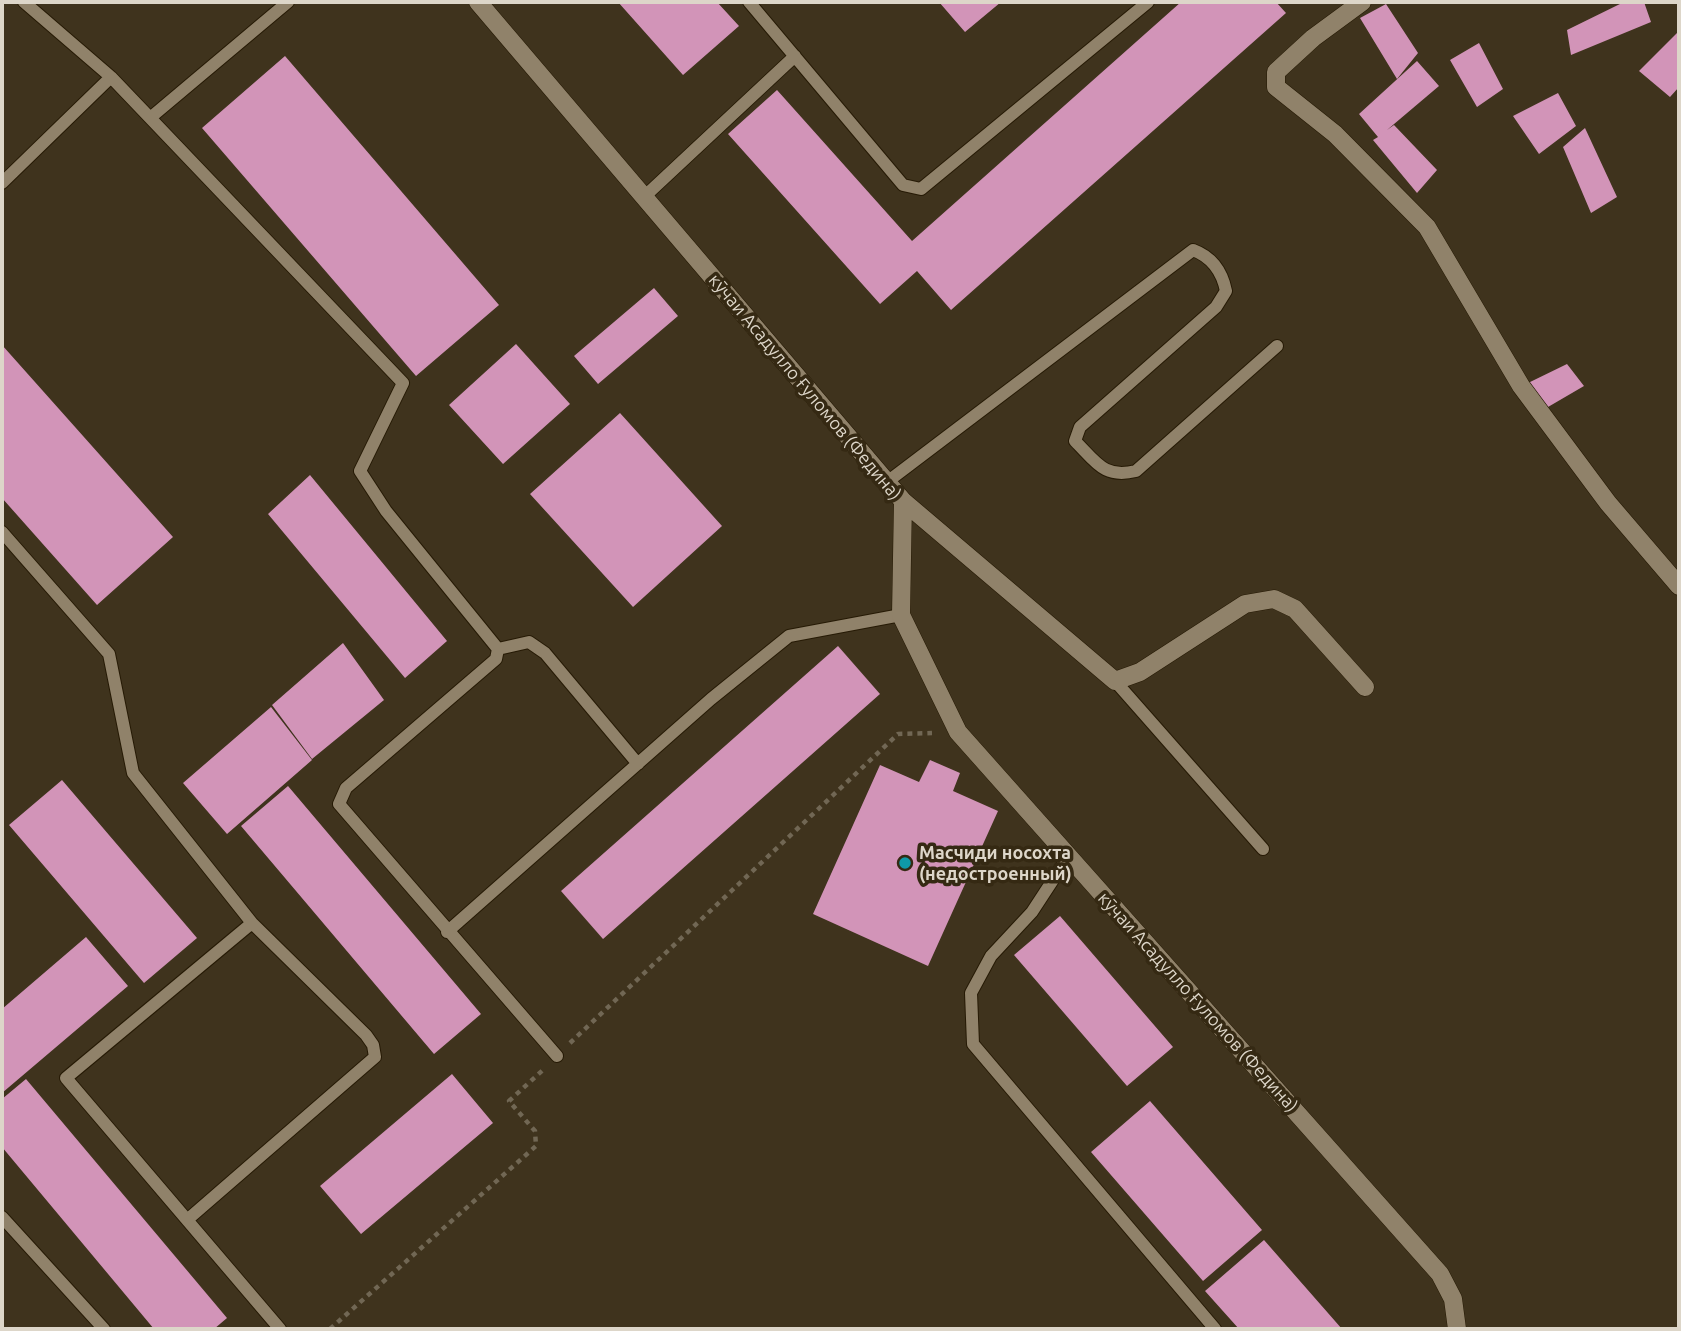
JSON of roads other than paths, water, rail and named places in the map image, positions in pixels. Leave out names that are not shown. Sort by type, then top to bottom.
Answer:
[{"type":"street","name":"кӯчаи Асадулло Ғуломов (Федина)","points":[[478,2],[903,500],[901,615],[958,732],[1440,1273],[1453,1299],[1457,1329]]},
{"type":"street","points":[[1362,2],[1313,38],[1276,72],[1276,87],[1335,134],[1427,228],[1521,386],[1608,503],[1679,586]]},
{"type":"street","points":[[903,500],[1115,681],[1140,672],[1245,604],[1274,599],[1295,609],[1365,687]]},
{"type":"lane","points":[[24,2],[111,77],[402,383],[360,471],[386,511],[498,649]]},
{"type":"lane","points":[[150,118],[288,2]]},
{"type":"lane","points":[[749,2],[904,185],[922,189],[1148,2]]},
{"type":"lane","points":[[644,197],[795,56]]},
{"type":"lane","points":[[2,183],[111,77]]},
{"type":"lane","points":[[887,482],[1193,250],[1205,255],[1223,274],[1226,291],[1216,307],[1080,427],[1075,441],[1104,471],[1119,475],[1136,471],[1277,346]]},
{"type":"lane","points":[[2,532],[109,654],[133,773],[252,923],[373,1045],[375,1057],[187,1220]]},
{"type":"lane","points":[[447,932],[789,636],[901,615]]},
{"type":"lane","points":[[498,649],[529,642],[545,653],[638,764]]},
{"type":"lane","points":[[498,649],[496,659],[346,788],[339,804],[557,1056]]},
{"type":"lane","points":[[1115,681],[1263,849]]},
{"type":"lane","points":[[1069,857],[1032,912],[991,956],[971,993],[973,1044],[1215,1329]]},
{"type":"lane","points":[[252,923],[66,1078],[280,1329]]},
{"type":"lane","points":[[2,1217],[104,1329]]},
{"type":"place","name":"Масчиди носохта (недостроенный)","points":[[905,863]]}]
